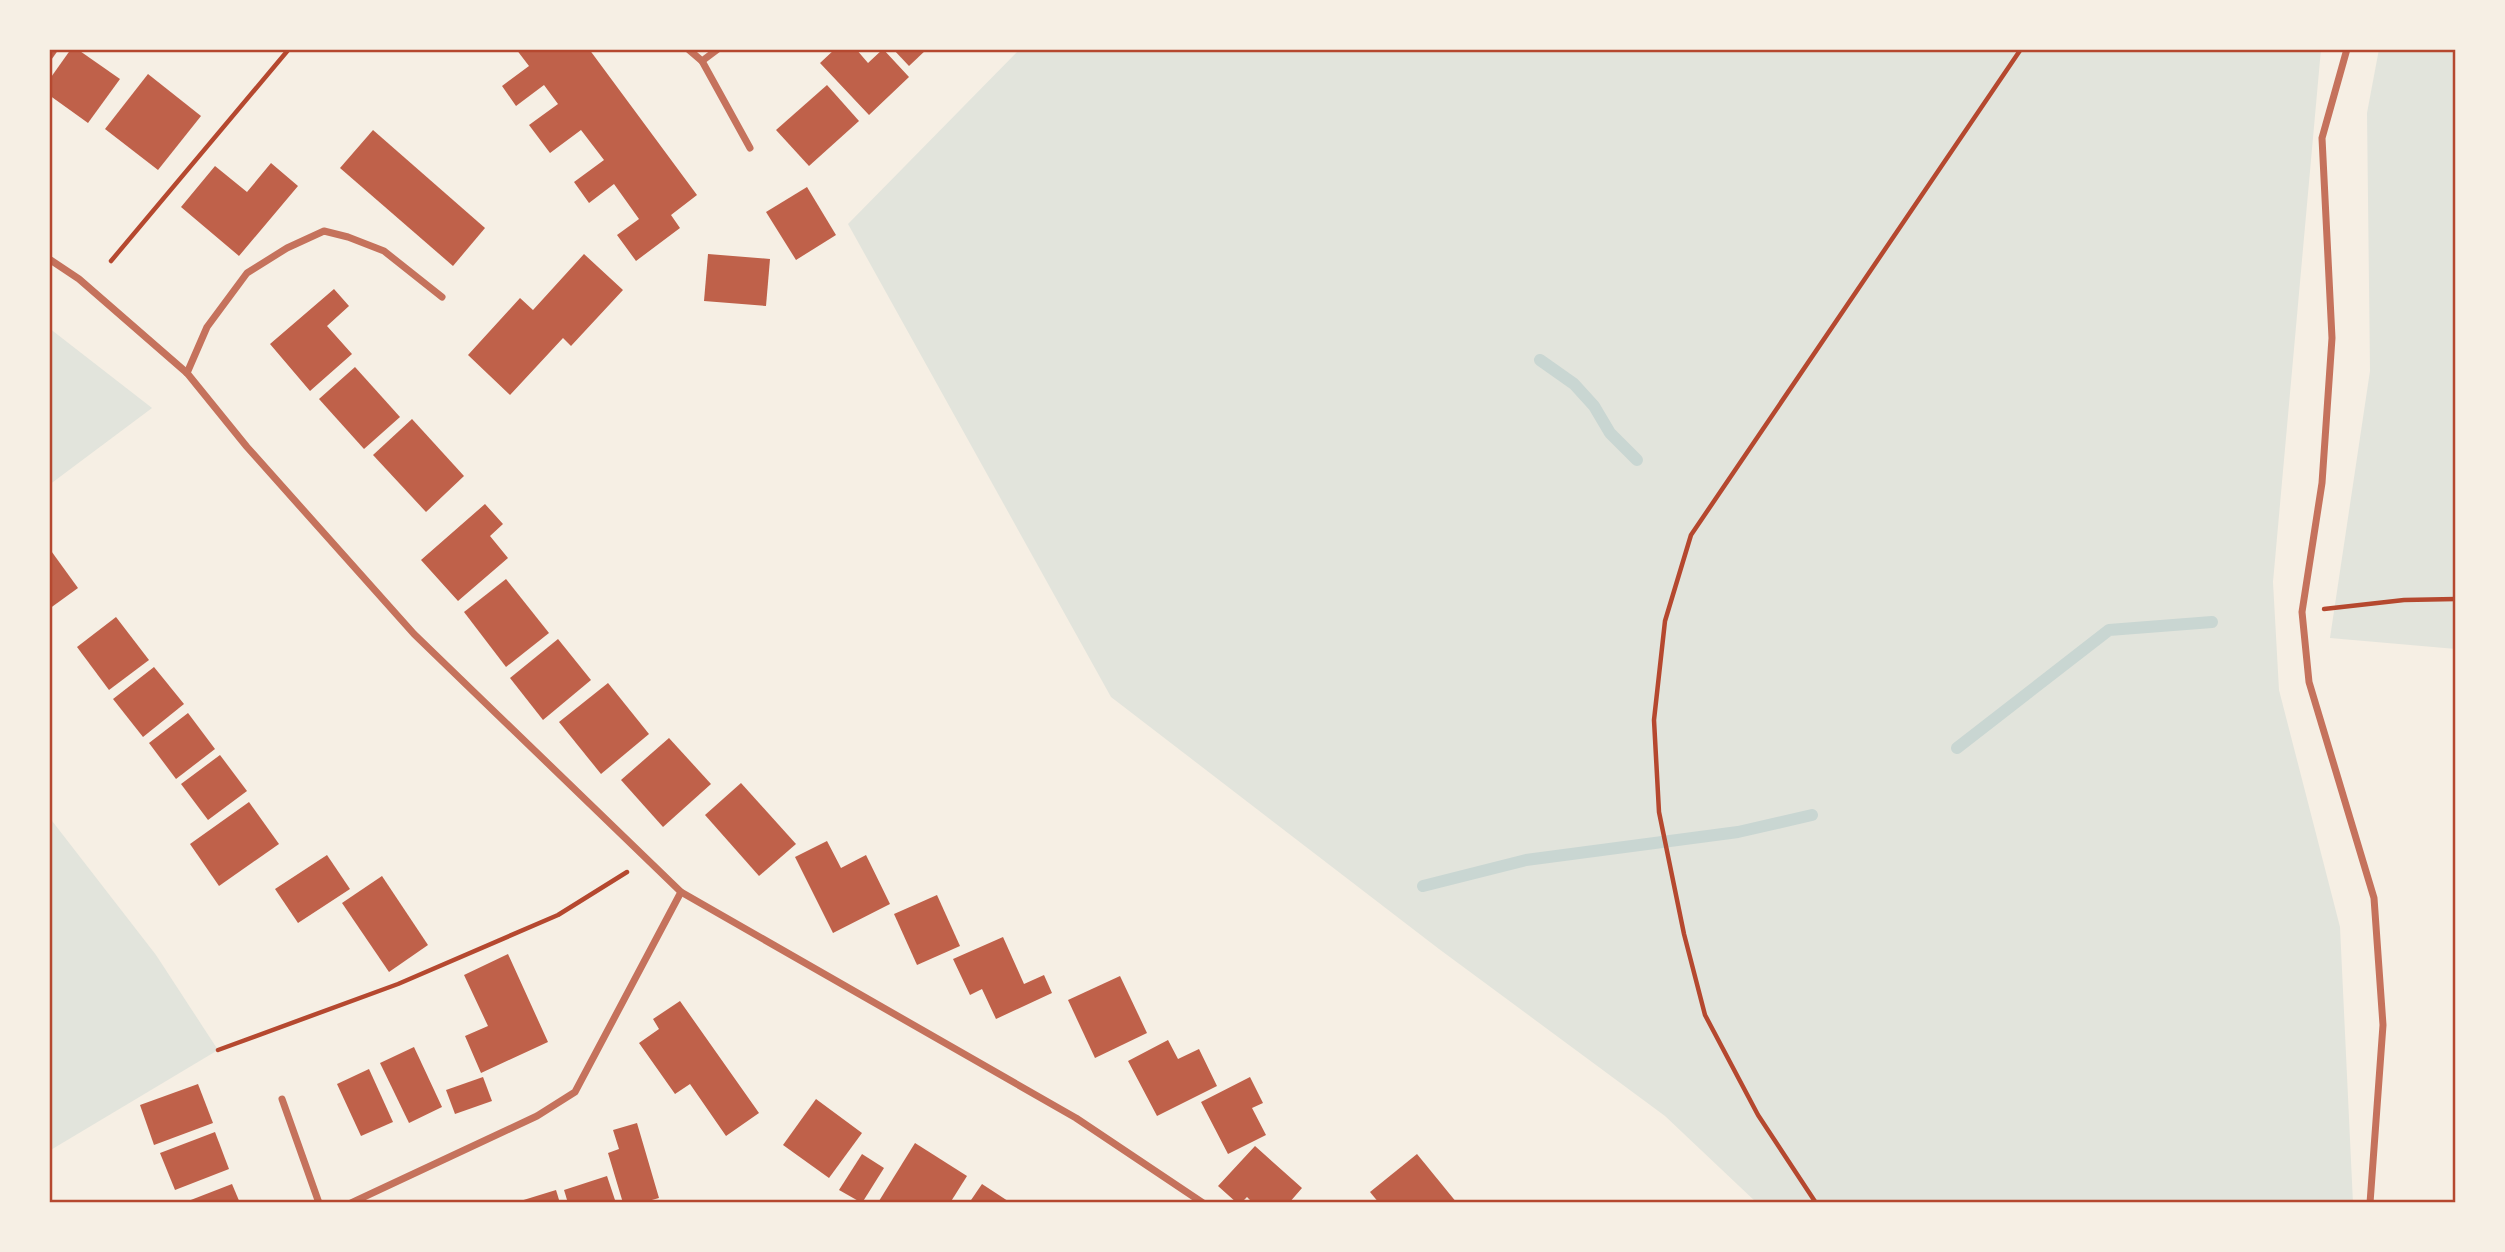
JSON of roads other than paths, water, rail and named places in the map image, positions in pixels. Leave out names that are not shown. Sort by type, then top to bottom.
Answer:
[{"type":"street","points":[[688,49],[702,61],[750,148]]},
{"type":"street","points":[[702,61],[718,49]]},
{"type":"street","points":[[2347,49],[2322,138],[2332,338],[2322,483],[2302,612],[2309,682],[2374,898],[2383,1025],[2370,1203]]},
{"type":"street","points":[[187,373],[207,327],[247,273],[287,248],[324,231],[384,251],[442,297]]},
{"type":"street","points":[[49,259],[79,279],[187,373],[247,447],[414,634],[681,892],[1076,1118],[1203,1203]]},
{"type":"street","points":[[351,1203],[537,1116],[575,1092],[681,892]]},
{"type":"street","points":[[282,1099],[318,1203]]},
{"type":"waterway","points":[[1540,360],[1574,384],[1594,406],[1610,433],[1637,460]]},
{"type":"waterway","points":[[1957,748],[2109,630],[2212,622]]},
{"type":"waterway","points":[[1423,886],[1526,860],[1738,832],[1812,815]]}]
